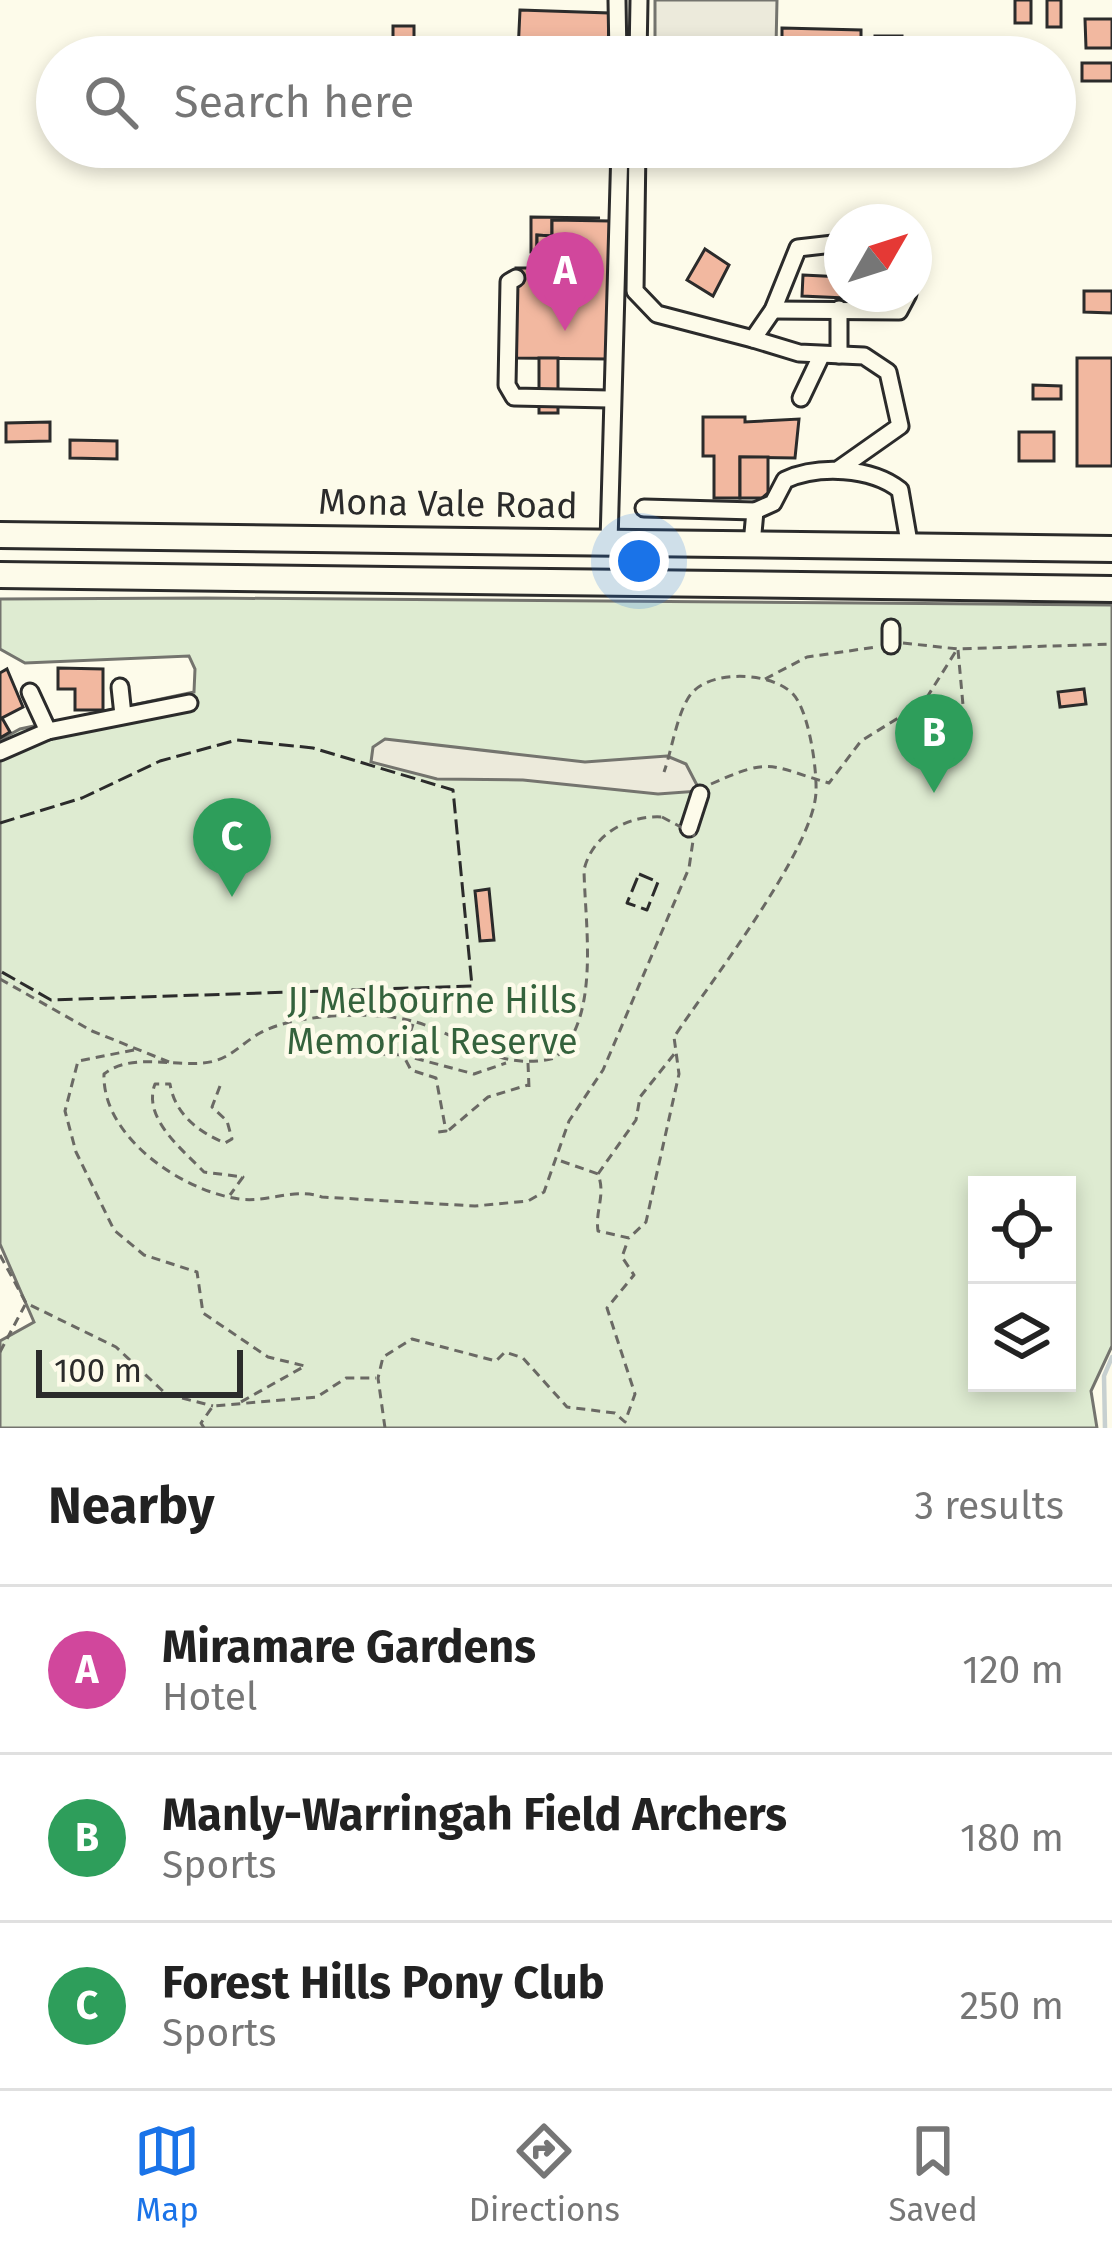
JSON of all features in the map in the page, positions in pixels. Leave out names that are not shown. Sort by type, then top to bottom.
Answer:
[{"type":"highway","name":"Mona Vale Road","points":[[0,536],[1112,549]]},
{"type":"highway","name":"Mona Vale Road","points":[[0,575],[1112,589]]},
{"type":"street","points":[[617,0],[618,36]]},
{"type":"street","points":[[638,36],[639,0]]},
{"type":"street","points":[[609,542],[609,399],[616,374],[620,168]]},
{"type":"street","points":[[637,168],[635,291],[657,314],[830,355],[863,356],[888,372],[900,426],[835,470],[785,480],[773,503],[755,511],[644,508]]},
{"type":"street","points":[[753,339],[773,310],[798,248],[824,245]]},
{"type":"street","points":[[516,278],[509,282],[507,385],[514,397],[609,399]]},
{"type":"street","points":[[773,310],[824,309]]},
{"type":"street","points":[[801,398],[830,355],[837,312]]},
{"type":"street","points":[[826,449],[835,470]]},
{"type":"street","points":[[835,470],[888,481],[900,490],[910,548]]},
{"type":"street","points":[[752,544],[755,511]]},
{"type":"street","points":[[121,686],[123,715]]},
{"type":"street","points":[[30,692],[49,731]]},
{"type":"street","points":[[0,752],[49,731],[188,703]]},
{"type":"street","points":[[689,828],[698,789]]},
{"type":"path","points":[[764,680],[807,657],[891,636],[958,649],[1112,644]]},
{"type":"path","points":[[958,649],[964,727]]},
{"type":"path","points":[[698,789],[748,767],[790,766],[829,783],[861,741],[924,702],[958,649]]},
{"type":"path","points":[[385,1428],[378,1378],[383,1358],[412,1339],[496,1361],[505,1352],[523,1358],[567,1407],[615,1412],[625,1422],[635,1394],[607,1308],[634,1275],[622,1257],[629,1238],[646,1222],[679,1074],[674,1037],[802,841],[816,793],[802,710],[792,692],[764,680],[730,677],[704,683],[689,696],[664,772]]},
{"type":"path","points":[[643,817],[662,817],[689,828],[695,840],[689,868],[603,1070],[572,1116],[551,1184],[528,1201],[475,1206],[322,1197],[300,1191],[256,1200],[229,1197],[203,1189],[150,1156],[108,1106],[104,1074],[118,1063],[230,1057],[279,1024],[396,1017],[453,1035],[494,1061],[528,1063],[555,1058],[579,1027],[584,871],[593,846],[643,817]]},
{"type":"path","points":[[0,979],[134,1050]]},
{"type":"path","points":[[413,1022],[403,1055],[411,1070],[436,1078],[446,1131]]},
{"type":"path","points":[[171,1063],[157,1053],[134,1050],[78,1060],[65,1111],[76,1152],[114,1230],[144,1255],[197,1272],[203,1313],[268,1357],[305,1366],[238,1403]]},
{"type":"path","points":[[598,1174],[635,1120],[640,1097],[676,1052]]},
{"type":"path","points":[[379,1054],[403,1055],[452,1072],[474,1074],[509,1061]]},
{"type":"path","points":[[438,1132],[446,1131],[488,1097],[529,1087],[528,1063]]},
{"type":"path","points":[[220,1086],[212,1106],[231,1130],[232,1139],[226,1143],[192,1124],[173,1102],[170,1084],[155,1084],[151,1102],[161,1125],[204,1172],[243,1177],[229,1197]]},
{"type":"path","points":[[563,1116],[572,1116]]},
{"type":"path","points":[[560,1161],[598,1174],[603,1186],[596,1212],[598,1231],[629,1238]]},
{"type":"path","points":[[0,1255],[26,1303],[116,1347],[166,1394],[213,1406],[317,1396],[346,1378],[378,1378]]},
{"type":"path","points":[[0,1352],[26,1303]]},
{"type":"path","points":[[204,1428],[201,1423],[213,1406]]},
{"type":"green space","name":"JJ Melbourne Hills Memorial Reserve","points":[[0,599],[1112,605],[1112,1346],[1091,1391],[1097,1428],[0,1428],[0,1341],[34,1322],[0,1244],[0,740],[20,729],[194,692],[195,669],[189,656],[25,663],[0,649]]},
{"type":"shaded area","points":[[655,0],[777,0],[776,36],[655,36]]},
{"type":"shaded area","points":[[385,739],[585,762],[667,756],[686,764],[700,791],[658,794],[523,780],[437,779],[371,762],[373,747]]},
{"type":"building","points":[[1015,0],[1031,0],[1031,23],[1015,23]]},
{"type":"building","points":[[1047,0],[1061,0],[1061,27],[1047,27]]},
{"type":"building","points":[[520,10],[609,13],[608,36],[519,36]]},
{"type":"building","points":[[1085,19],[1112,19],[1112,48],[1086,48]]},
{"type":"building","points":[[393,26],[414,26],[414,36],[393,36]]},
{"type":"building","points":[[782,28],[861,30],[861,36],[782,36]]},
{"type":"building","points":[[1082,63],[1112,63],[1112,81],[1082,81]]},
{"type":"building","points":[[531,217],[600,218],[552,220],[552,236],[537,235],[537,252],[531,252]]},
{"type":"building","points":[[552,220],[610,221],[608,359],[515,358],[516,268],[537,268],[537,235],[552,236]]},
{"type":"building","points":[[705,249],[729,265],[713,296],[687,280]]},
{"type":"building","points":[[803,275],[824,276],[824,297],[802,296]]},
{"type":"building","points":[[1084,291],[1112,291],[1112,313],[1084,312]]},
{"type":"building","points":[[539,358],[558,358],[558,413],[539,413]]},
{"type":"building","points":[[1077,358],[1112,358],[1112,466],[1077,466]]},
{"type":"building","points":[[1033,385],[1061,386],[1061,399],[1033,399]]},
{"type":"building","points":[[703,417],[745,417],[745,422],[799,419],[795,458],[740,457],[740,498],[714,498],[714,456],[703,456]]},
{"type":"building","points":[[50,422],[50,441],[6,442],[6,423]]},
{"type":"building","points":[[1019,432],[1054,432],[1054,461],[1019,461]]},
{"type":"building","points":[[70,440],[117,441],[117,459],[70,458]]},
{"type":"building","points":[[740,457],[768,457],[768,493],[762,498],[740,498]]},
{"type":"building","points":[[58,668],[103,669],[103,710],[75,710],[75,689],[58,689]]},
{"type":"building","points":[[7,669],[23,707],[2,718],[10,732],[0,738],[0,673]]},
{"type":"building","points":[[1084,689],[1086,704],[1060,707],[1058,692]]},
{"type":"building","points":[[489,889],[494,940],[480,941],[475,891]]},
{"type":"waterway","points":[[1105,1428],[1104,1376],[1112,1357]]},
{"type":"fence","points":[[0,823],[82,798],[160,761],[237,740],[313,748],[453,790],[472,986],[51,1000],[0,971]]},
{"type":"fence","points":[[639,874],[658,882],[647,910],[627,903],[639,874]]},
{"type":"place","name":"Miramare Gardens","points":[[565,331]]},
{"type":"place","name":"Manly-Warringah Field Archers","points":[[934,793]]},
{"type":"place","name":"Forest Hills Pony Club","points":[[232,897]]}]
